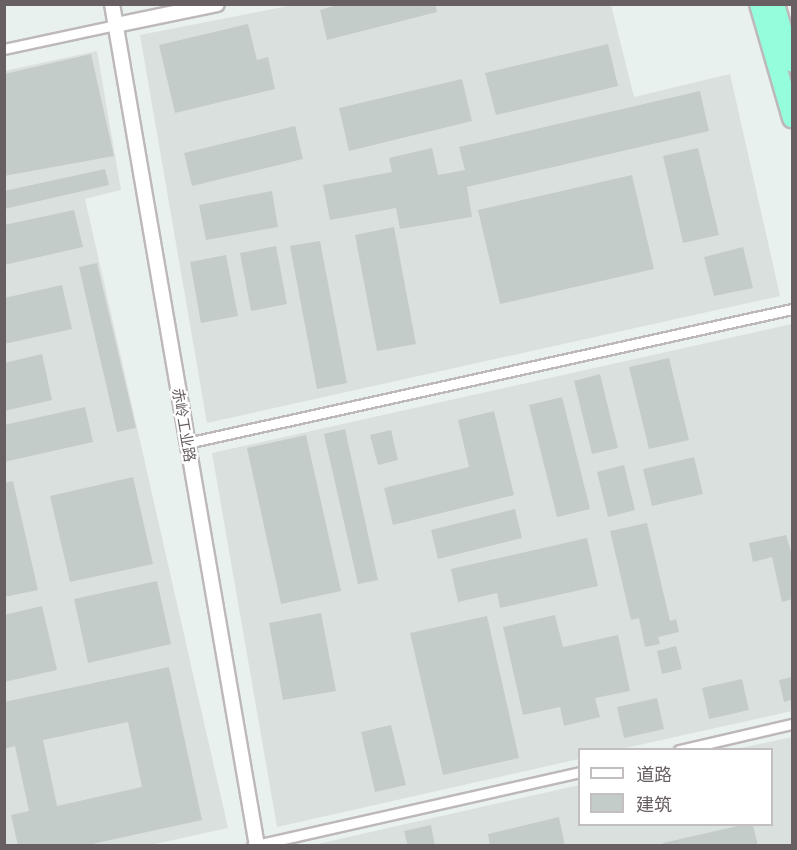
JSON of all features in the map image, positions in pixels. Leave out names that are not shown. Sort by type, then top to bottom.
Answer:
[{"type":"highway","points":[[759,4],[792,118]]},
{"type":"highway","points":[[775,4],[792,63]]},
{"type":"street","name":"赤岭工业路","points":[[112,4],[256,845]]},
{"type":"street","points":[[4,49],[217,4]]},
{"type":"street","points":[[188,443],[792,309]]},
{"type":"street","points":[[688,748],[792,724]]},
{"type":"street","points":[[256,845],[578,772]]},
{"type":"shaded area","points":[[293,5],[611,5],[634,97],[730,74],[780,296],[207,423],[140,35]]},
{"type":"shaded area","points":[[97,51],[121,190],[85,199],[228,828],[150,845],[5,845],[4,71]]},
{"type":"shaded area","points":[[792,324],[792,711],[626,748],[578,748],[578,759],[277,827],[212,453]]},
{"type":"shaded area","points":[[792,737],[792,845],[309,846],[578,785],[578,826],[773,826],[773,748],[742,748]]},
{"type":"building","points":[[341,4],[435,4],[437,12],[327,40],[320,10]]},
{"type":"building","points":[[248,24],[257,60],[268,57],[275,89],[175,113],[159,45]]},
{"type":"building","points":[[608,44],[618,86],[496,115],[485,73]]},
{"type":"building","points":[[91,54],[114,156],[4,176],[4,74]]},
{"type":"building","points":[[462,79],[472,121],[349,151],[339,108]]},
{"type":"building","points":[[700,91],[709,131],[467,187],[472,217],[400,229],[396,208],[330,220],[323,185],[392,172],[389,158],[432,148],[438,175],[465,170],[459,147]]},
{"type":"building","points":[[295,126],[303,159],[192,186],[184,153]]},
{"type":"building","points":[[698,148],[719,235],[683,243],[663,156]]},
{"type":"building","points":[[105,169],[109,185],[4,209],[4,191]]},
{"type":"building","points":[[632,175],[654,269],[500,304],[478,210]]},
{"type":"building","points":[[272,191],[278,227],[206,240],[199,205]]},
{"type":"building","points":[[74,210],[83,247],[4,265],[4,225]]},
{"type":"building","points":[[394,227],[416,344],[377,351],[355,235]]},
{"type":"building","points":[[320,241],[347,383],[317,389],[290,246]]},
{"type":"building","points":[[276,246],[287,304],[251,311],[240,253]]},
{"type":"building","points":[[743,247],[753,288],[714,296],[704,257]]},
{"type":"building","points":[[226,255],[238,316],[201,323],[190,262]]},
{"type":"building","points":[[97,263],[136,428],[117,432],[79,267]]},
{"type":"building","points":[[62,285],[72,329],[4,344],[4,298]]},
{"type":"building","points":[[42,354],[52,400],[4,411],[4,363]]},
{"type":"building","points":[[669,358],[689,440],[649,449],[629,367]]},
{"type":"building","points":[[600,374],[618,448],[592,454],[574,381]]},
{"type":"building","points":[[562,397],[590,509],[557,517],[529,405]]},
{"type":"building","points":[[85,407],[93,442],[4,462],[4,425]]},
{"type":"building","points":[[494,411],[514,495],[393,525],[384,488],[469,467],[458,420]]},
{"type":"building","points":[[345,429],[378,580],[358,584],[324,434]]},
{"type":"building","points":[[391,430],[398,460],[378,465],[370,435]]},
{"type":"building","points":[[306,435],[341,591],[281,604],[247,448]]},
{"type":"building","points":[[694,457],[703,494],[652,506],[643,469]]},
{"type":"building","points":[[624,465],[635,510],[608,517],[597,472]]},
{"type":"building","points":[[133,477],[153,564],[70,582],[50,496]]},
{"type":"building","points":[[13,481],[38,590],[4,597],[4,483]]},
{"type":"building","points":[[515,509],[522,538],[438,559],[431,530]]},
{"type":"building","points":[[647,523],[670,621],[676,619],[679,632],[658,637],[660,644],[645,647],[639,618],[631,620],[610,531]]},
{"type":"building","points":[[786,535],[792,555],[792,599],[782,602],[772,557],[753,562],[749,543]]},
{"type":"building","points":[[587,538],[598,586],[500,608],[497,593],[458,602],[451,569]]},
{"type":"building","points":[[157,581],[171,644],[88,663],[74,599]]},
{"type":"building","points":[[42,606],[57,670],[4,682],[4,615]]},
{"type":"building","points":[[321,613],[336,691],[283,700],[269,623]]},
{"type":"building","points":[[555,615],[563,647],[618,635],[630,691],[595,698],[600,717],[564,726],[560,707],[523,715],[503,627]]},
{"type":"building","points":[[487,616],[519,758],[443,775],[410,633]]},
{"type":"building","points":[[676,646],[682,669],[662,674],[657,651]]},
{"type":"building","points":[[169,667],[202,820],[83,846],[18,846],[11,815],[29,811],[15,746],[4,749],[4,702]],"holes":[[[128,722],[142,787],[57,806],[43,740]]]},
{"type":"building","points":[[792,677],[792,700],[784,702],[779,680]]},
{"type":"building","points":[[742,679],[749,710],[709,719],[702,688]]},
{"type":"building","points":[[657,698],[664,729],[624,738],[617,707]]},
{"type":"building","points":[[391,725],[406,785],[375,792],[361,732]]},
{"type":"building","points":[[559,817],[565,846],[490,846],[488,834]]},
{"type":"building","points":[[431,825],[435,846],[408,846],[404,831]]},
{"type":"building","points":[[738,826],[753,826],[758,846],[663,846],[663,843]]}]
